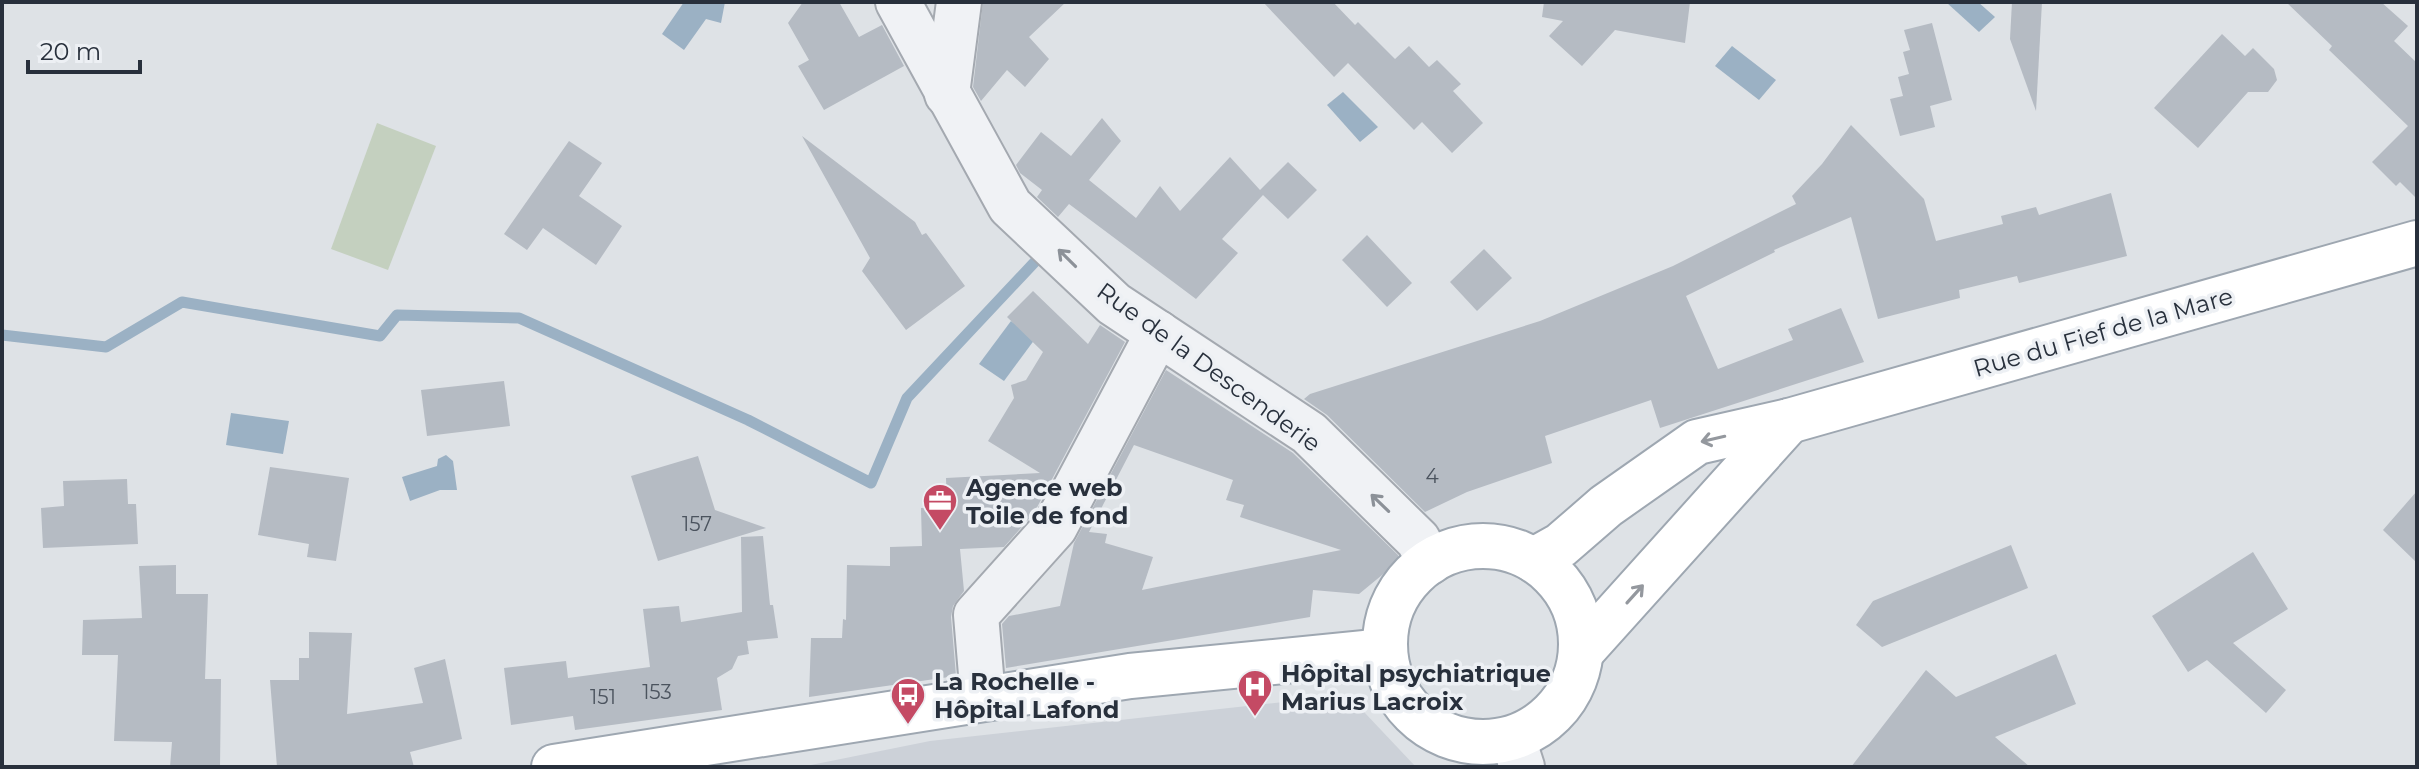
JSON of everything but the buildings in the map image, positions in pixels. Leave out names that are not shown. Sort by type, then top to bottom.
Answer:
[{"type":"main road","name":"Rue du Fief de la Mare","points":[[1534,560],[1561,545],[1606,506],[1697,442],[1789,421],[2417,243]]},
{"type":"main road","points":[[1582,651],[1789,421]]},
{"type":"main road","points":[[1482,547],[1509,550],[1534,560],[1555,577],[1571,599],[1580,624],[1582,651],[1576,680],[1561,705],[1517,753],[1459,740],[1431,728],[1408,708],[1392,682],[1385,651],[1387,625],[1395,601],[1410,579],[1430,562],[1455,550],[1482,547]]},
{"type":"main road","points":[[554,767],[1130,676],[1385,651]]},
{"type":"street","name":"Rue de la Descenderie","points":[[898,2],[1010,206],[1114,304],[1309,433],[1418,540],[1430,562]]},
{"type":"street","points":[[947,94],[959,2]]},
{"type":"street","points":[[983,698],[976,615],[1055,527],[1158,333]]},
{"type":"shaded area","name":"Hôpital psychiatrique Marius Lacroix","points":[[1348,695],[1416,767],[801,767],[930,741]]},
{"type":"green space","points":[[377,123],[436,146],[388,270],[331,249]]},
{"type":"water","points":[[684,2],[725,2],[721,23],[706,19],[684,50],[662,34]]},
{"type":"water","points":[[1978,2],[1995,17],[1979,32],[1947,3]]},
{"type":"water","points":[[1732,46],[1776,80],[1759,100],[1715,66]]},
{"type":"water","points":[[1343,92],[1378,127],[1360,142],[1327,105]]},
{"type":"water","points":[[1011,321],[1035,339],[1004,381],[979,364]]},
{"type":"water","points":[[231,413],[289,421],[283,454],[226,445]]},
{"type":"water","points":[[446,455],[453,461],[457,490],[440,490],[410,501],[402,477],[437,466],[438,459]]},
{"type":"waterway","points":[[2,335],[106,347],[182,302],[380,336],[397,315],[519,318],[748,420],[871,483],[907,398],[1046,250]]},
{"type":"place","name":"Agence web Toile de fond","points":[[940,532]]},
{"type":"place","name":"Hôpital psychiatrique Marius Lacroix","points":[[1255,718]]},
{"type":"place","name":"La Rochelle - Hôpital Lafond","points":[[908,726]]}]
